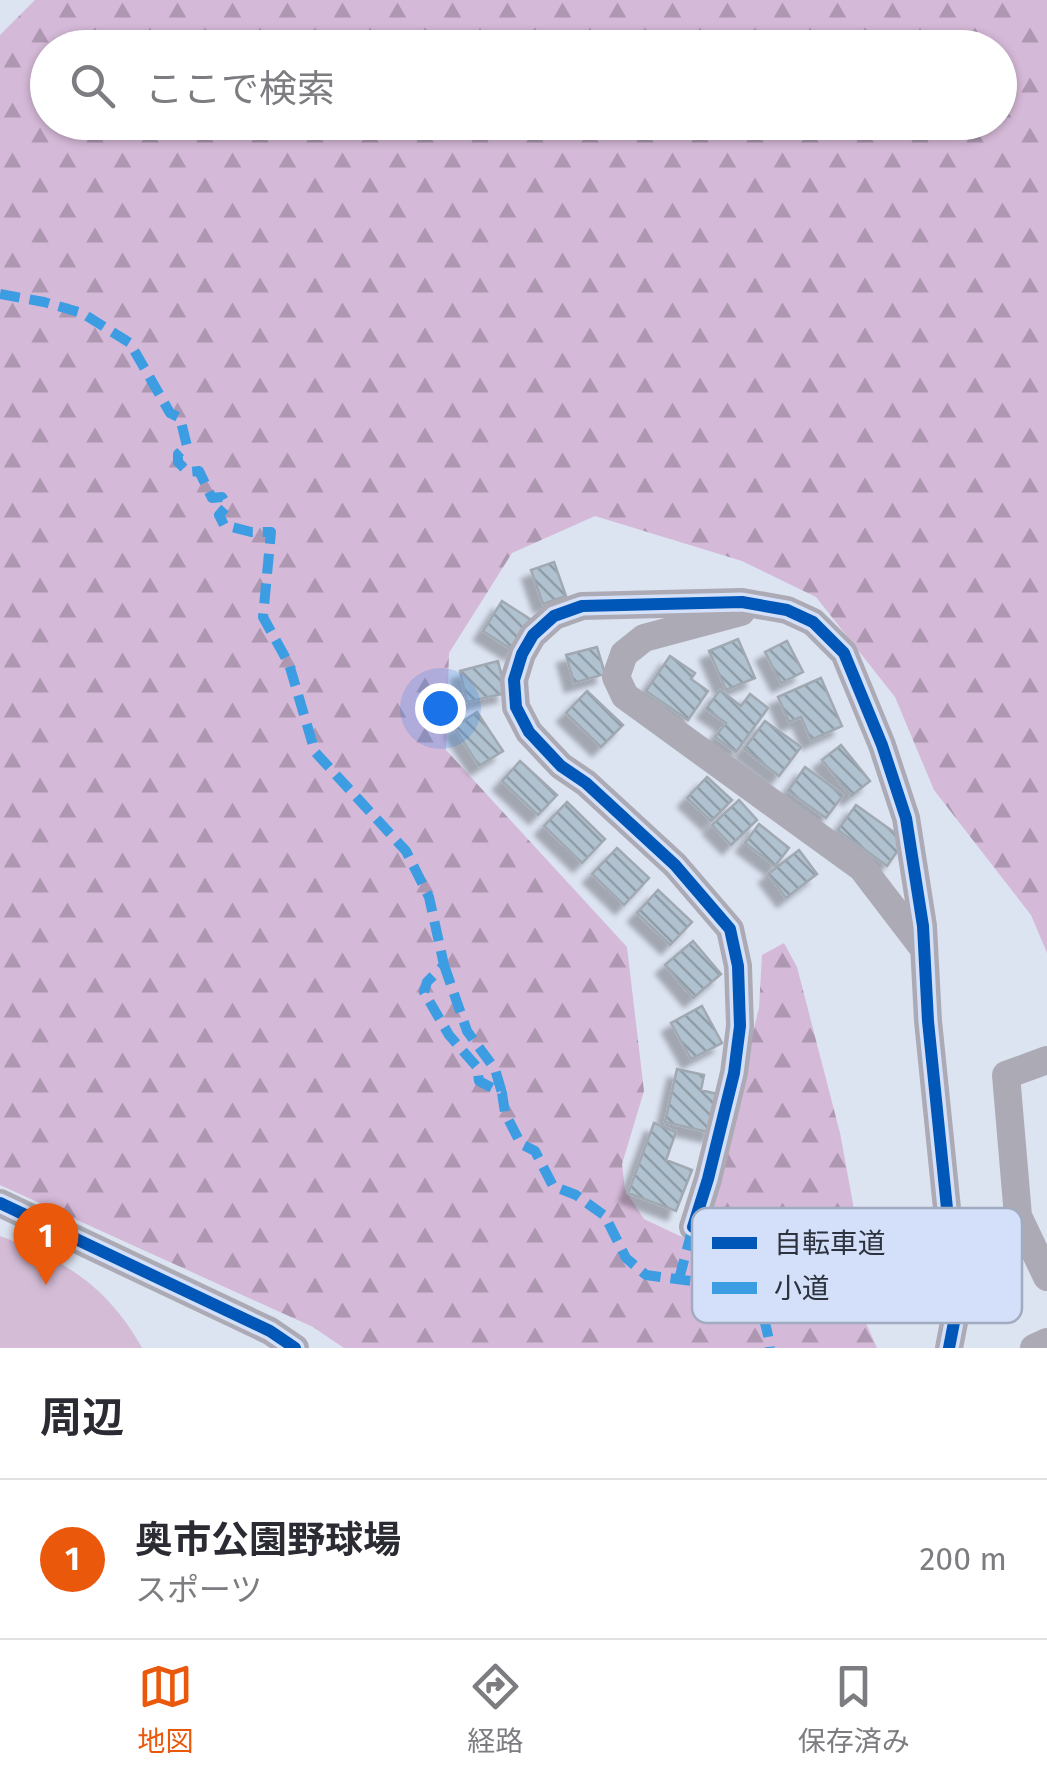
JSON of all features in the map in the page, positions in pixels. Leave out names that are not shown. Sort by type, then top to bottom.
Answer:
[{"type":"street","points":[[699,1208],[734,1073],[740,1026],[738,966],[730,929],[675,865],[586,783],[561,766],[530,732],[516,707],[514,680],[533,635],[554,616],[582,606],[742,602],[787,610],[813,622],[844,653],[906,818],[923,926],[928,1021],[947,1208]]},
{"type":"street","points":[[762,606],[644,638],[624,654],[616,676],[625,696],[862,868],[925,950]]},
{"type":"street","points":[[1017,1208],[1006,1075],[1047,1060]]},
{"type":"street","points":[[0,1203],[270,1331],[295,1348]]},
{"type":"street","points":[[1022,1224],[1047,1277]]},
{"type":"street","points":[[949,1348],[954,1323]]},
{"type":"street","points":[[1034,1348],[1047,1342]]},
{"type":"green space","points":[[35,0],[1047,0],[1047,953],[1031,915],[934,790],[895,697],[816,597],[742,561],[595,516],[512,553],[449,653],[446,750],[627,947],[644,1091],[622,1164],[625,1190],[644,1219],[692,1242],[692,1323],[866,1323],[877,1348],[344,1348],[313,1327],[0,1185],[0,35]]},
{"type":"green space","points":[[784,943],[797,967],[840,1133],[854,1208],[708,1208],[759,1008],[762,955]]},
{"type":"shaded area","points":[[0,1236],[64,1265],[82,1278],[114,1308],[142,1348],[0,1348]]},
{"type":"building","points":[[554,562],[566,596],[543,604],[531,570]]},
{"type":"building","points":[[502,601],[533,621],[514,651],[483,631]]},
{"type":"building","points":[[738,639],[755,678],[726,690],[709,651]]},
{"type":"building","points":[[787,641],[803,672],[781,683],[765,652]]},
{"type":"building","points":[[597,647],[605,674],[574,683],[566,655]]},
{"type":"building","points":[[670,656],[695,673],[691,679],[708,691],[688,720],[646,691]]},
{"type":"building","points":[[498,661],[506,693],[467,702],[460,671]]},
{"type":"building","points":[[821,678],[842,726],[811,740],[801,717],[789,722],[778,697]]},
{"type":"building","points":[[720,690],[741,706],[750,694],[768,708],[736,752],[715,737],[726,723],[706,709]]},
{"type":"building","points":[[587,691],[623,725],[601,747],[566,713]]},
{"type":"building","points":[[477,712],[503,751],[479,766],[454,727]]},
{"type":"building","points":[[765,721],[801,747],[779,776],[744,749]]},
{"type":"building","points":[[841,745],[870,781],[851,796],[822,760]]},
{"type":"building","points":[[520,761],[557,795],[538,815],[502,781]]},
{"type":"building","points":[[805,767],[843,795],[826,818],[788,791]]},
{"type":"building","points":[[707,777],[732,800],[711,821],[687,798]]},
{"type":"building","points":[[739,800],[757,820],[731,845],[712,825]]},
{"type":"building","points":[[567,802],[605,839],[582,863],[544,826]]},
{"type":"building","points":[[856,805],[905,840],[887,866],[838,830]]},
{"type":"building","points":[[759,824],[789,848],[775,866],[745,843]]},
{"type":"building","points":[[617,848],[649,878],[624,905],[592,874]]},
{"type":"building","points":[[799,850],[817,874],[786,898],[768,874]]},
{"type":"building","points":[[658,890],[692,922],[670,945],[637,913]]},
{"type":"building","points":[[693,941],[721,974],[693,998],[665,965]]},
{"type":"building","points":[[702,1006],[722,1043],[691,1059],[671,1023]]},
{"type":"building","points":[[677,1069],[704,1075],[701,1090],[721,1095],[712,1133],[665,1122]]},
{"type":"building","points":[[654,1123],[676,1132],[666,1160],[692,1170],[676,1211],[628,1193]]},
{"type":"marked path","points":[[0,294],[82,313],[130,343],[170,413],[180,418],[187,446],[178,454],[178,462],[188,472],[199,471],[212,498],[222,497],[227,506],[219,515],[224,525],[271,532],[263,617],[289,664],[315,752],[406,851],[429,897],[444,965],[427,982],[424,992],[449,1035],[477,1067],[479,1081],[502,1093],[505,1113],[521,1144],[535,1151],[553,1186],[576,1195],[605,1216],[626,1258],[646,1275],[692,1281]]},
{"type":"marked path","points":[[444,965],[467,1031],[495,1069],[502,1093]]},
{"type":"marked path","points":[[679,1279],[692,1231]]},
{"type":"marked path","points":[[765,1323],[770,1348]]},
{"type":"cycle path","points":[[699,1208],[734,1073],[740,1026],[738,966],[730,929],[675,865],[586,783],[561,766],[529,732],[516,707],[514,680],[533,635],[554,616],[582,606],[742,602],[787,610],[813,622],[844,653],[882,745],[906,818],[923,926],[928,1021],[947,1208]]},
{"type":"cycle path","points":[[0,1203],[270,1331],[295,1348]]},
{"type":"cycle path","points":[[949,1348],[954,1323]]},
{"type":"place","name":"奥市公園野球場","points":[[46,1285]]}]
